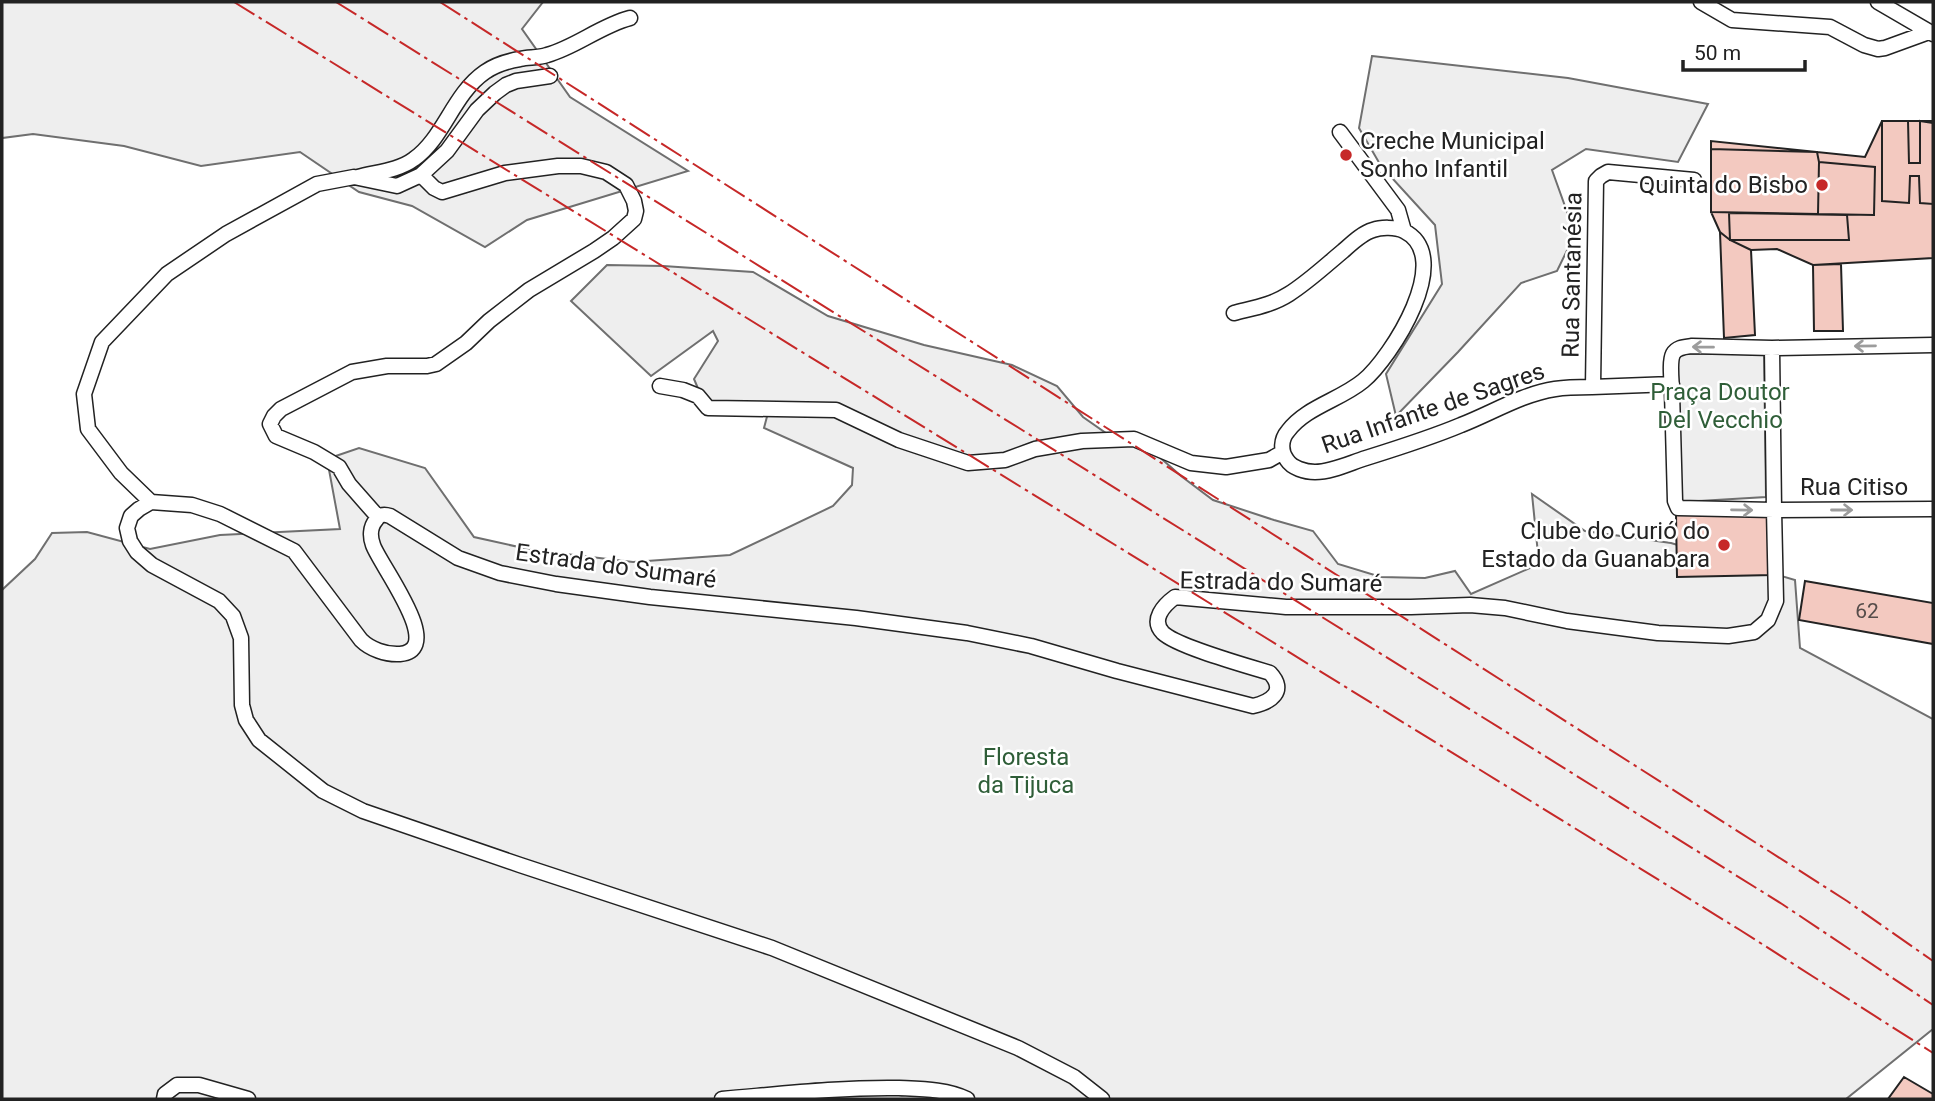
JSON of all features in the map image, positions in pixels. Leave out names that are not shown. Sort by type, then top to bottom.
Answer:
[{"type":"street","points":[[1701,2],[1732,20],[1830,27],[1878,49],[1931,33]]},
{"type":"street","points":[[1878,2],[1931,33]]},
{"type":"street","points":[[151,502],[121,473],[88,429],[84,394],[102,342],[167,274],[226,234],[317,184],[398,168],[415,159],[434,137],[451,109],[484,73],[520,59],[546,56],[611,23],[630,18]]},
{"type":"street","points":[[484,73],[505,68],[516,81]]},
{"type":"street","points":[[356,177],[397,186],[421,176],[447,151],[477,110],[495,93],[516,81],[550,76]]},
{"type":"street","name":"Rua Infante de Sagres","points":[[1340,132],[1398,210],[1404,231],[1416,240],[1422,255],[1424,272],[1421,290],[1387,354],[1363,381],[1300,418],[1287,432],[1282,442],[1283,452],[1294,467],[1307,471],[1323,471],[1461,425],[1531,395],[1555,388],[1672,384]]},
{"type":"street","points":[[421,176],[433,188],[443,192],[505,173],[558,166],[581,166],[606,172],[626,185],[636,211],[634,219],[613,237],[528,290],[466,343],[436,364],[387,366],[352,372],[301,398],[274,416],[270,424],[276,436],[314,452],[339,467],[349,484],[378,517],[371,530],[373,547],[414,619],[418,637],[415,645],[405,653],[396,654],[369,648],[360,640],[294,551],[220,514],[191,505],[151,502],[131,516],[127,528],[136,552],[152,565],[219,601],[233,616],[241,638],[242,705],[246,720],[260,740],[323,791],[363,811],[772,948],[1018,1048],[1074,1077],[1102,1099]]},
{"type":"street","name":"Rua Santanésia","points":[[1593,387],[1595,181],[1608,172],[1695,180]]},
{"type":"street","points":[[1234,313],[1274,303],[1289,294],[1372,230],[1392,228],[1404,231]]},
{"type":"street","points":[[1772,348],[1774,510],[1677,507],[1673,354],[1683,347],[1933,345]]},
{"type":"street","points":[[660,386],[698,396],[708,408],[836,410],[899,440],[968,463],[1005,460],[1035,449],[1082,441],[1134,439],[1191,463],[1226,467],[1269,460],[1283,452]]},
{"type":"street","name":"Rua Citiso","points":[[1774,510],[1933,509]]},
{"type":"street","name":"Estrada do Sumaré","points":[[378,517],[384,514],[390,516],[458,558],[500,573],[650,597],[856,618],[967,633],[1031,646],[1253,706],[1266,704],[1273,698],[1277,690],[1276,679],[1270,673],[1178,642],[1163,632],[1158,624],[1164,605],[1175,597],[1286,607],[1470,605],[1505,608],[1567,621],[1658,633],[1728,636],[1754,632],[1768,620],[1776,601],[1774,510]]},
{"type":"street","points":[[164,1099],[165,1094],[177,1084],[199,1085],[248,1099]]},
{"type":"street","points":[[722,1099],[876,1087],[920,1088],[957,1094],[967,1099]]},
{"type":"green space","points":[[2,2],[543,2],[522,29],[570,97],[688,171],[527,220],[485,247],[412,206],[359,192],[300,152],[201,166],[124,146],[33,134],[2,138]]},
{"type":"green space","points":[[1372,56],[1568,78],[1708,104],[1678,162],[1586,149],[1552,170],[1575,234],[1557,271],[1521,283],[1396,416],[1386,374],[1442,284],[1435,225],[1381,166],[1359,128]]},
{"type":"green space","name":"Floresta da Tijuca","points":[[607,265],[753,272],[828,316],[924,345],[1012,365],[1057,386],[1083,417],[1116,440],[1148,447],[1213,500],[1313,531],[1338,564],[1381,577],[1425,578],[1455,571],[1471,594],[1539,564],[1532,494],[1585,531],[1671,543],[1795,580],[1800,648],[1933,719],[1933,1029],[1846,1099],[2,1099],[2,590],[35,559],[52,533],[87,532],[150,549],[220,535],[340,529],[327,459],[359,448],[425,468],[474,537],[532,550],[633,562],[730,555],[833,506],[852,485],[853,468],[764,428],[769,409],[705,405],[694,379],[718,341],[713,331],[651,376],[571,301]]},
{"type":"green space","name":"Praça Doutor Del Vecchio","points":[[1764,353],[1766,497],[1682,502],[1676,457],[1676,354]]},
{"type":"building","name":"Quinta do Bisbo","points":[[1882,121],[1933,121],[1933,258],[1813,265],[1777,249],[1751,250],[1720,232],[1711,212],[1711,141],[1865,157]]},
{"type":"building","points":[[1882,121],[1908,121],[1909,163],[1920,163],[1920,121],[1933,123],[1933,204],[1920,203],[1919,176],[1910,176],[1909,203],[1882,201]]},
{"type":"building","points":[[1711,149],[1817,152],[1818,214],[1711,212]]},
{"type":"building","points":[[1819,162],[1875,167],[1874,215],[1818,214]]},
{"type":"building","points":[[1729,213],[1847,215],[1849,240],[1730,240]]},
{"type":"building","points":[[1720,232],[1751,250],[1755,335],[1724,338]]},
{"type":"building","points":[[1841,264],[1843,331],[1814,331],[1813,265]]},
{"type":"building","name":"Clube do Curió do Estado da Guanabara","points":[[1768,511],[1773,575],[1677,577],[1676,514]]},
{"type":"building","points":[[1805,581],[1933,603],[1933,644],[1799,620]]},
{"type":"building","points":[[1904,1077],[1933,1094],[1933,1099],[1888,1099]]},
{"type":"power","points":[[234,2],[1740,930],[1933,1053]]},
{"type":"power","points":[[336,2],[1782,904],[1933,1005]]},
{"type":"power","points":[[440,2],[1847,901],[1933,961]]},
{"type":"place","name":"Creche Municipal Sonho Infantil","points":[[1346,155]]},
{"type":"place","name":"Quinta do Bisbo","points":[[1822,185]]},
{"type":"place","name":"Clube do Curió do Estado da Guanabara","points":[[1724,545]]}]
